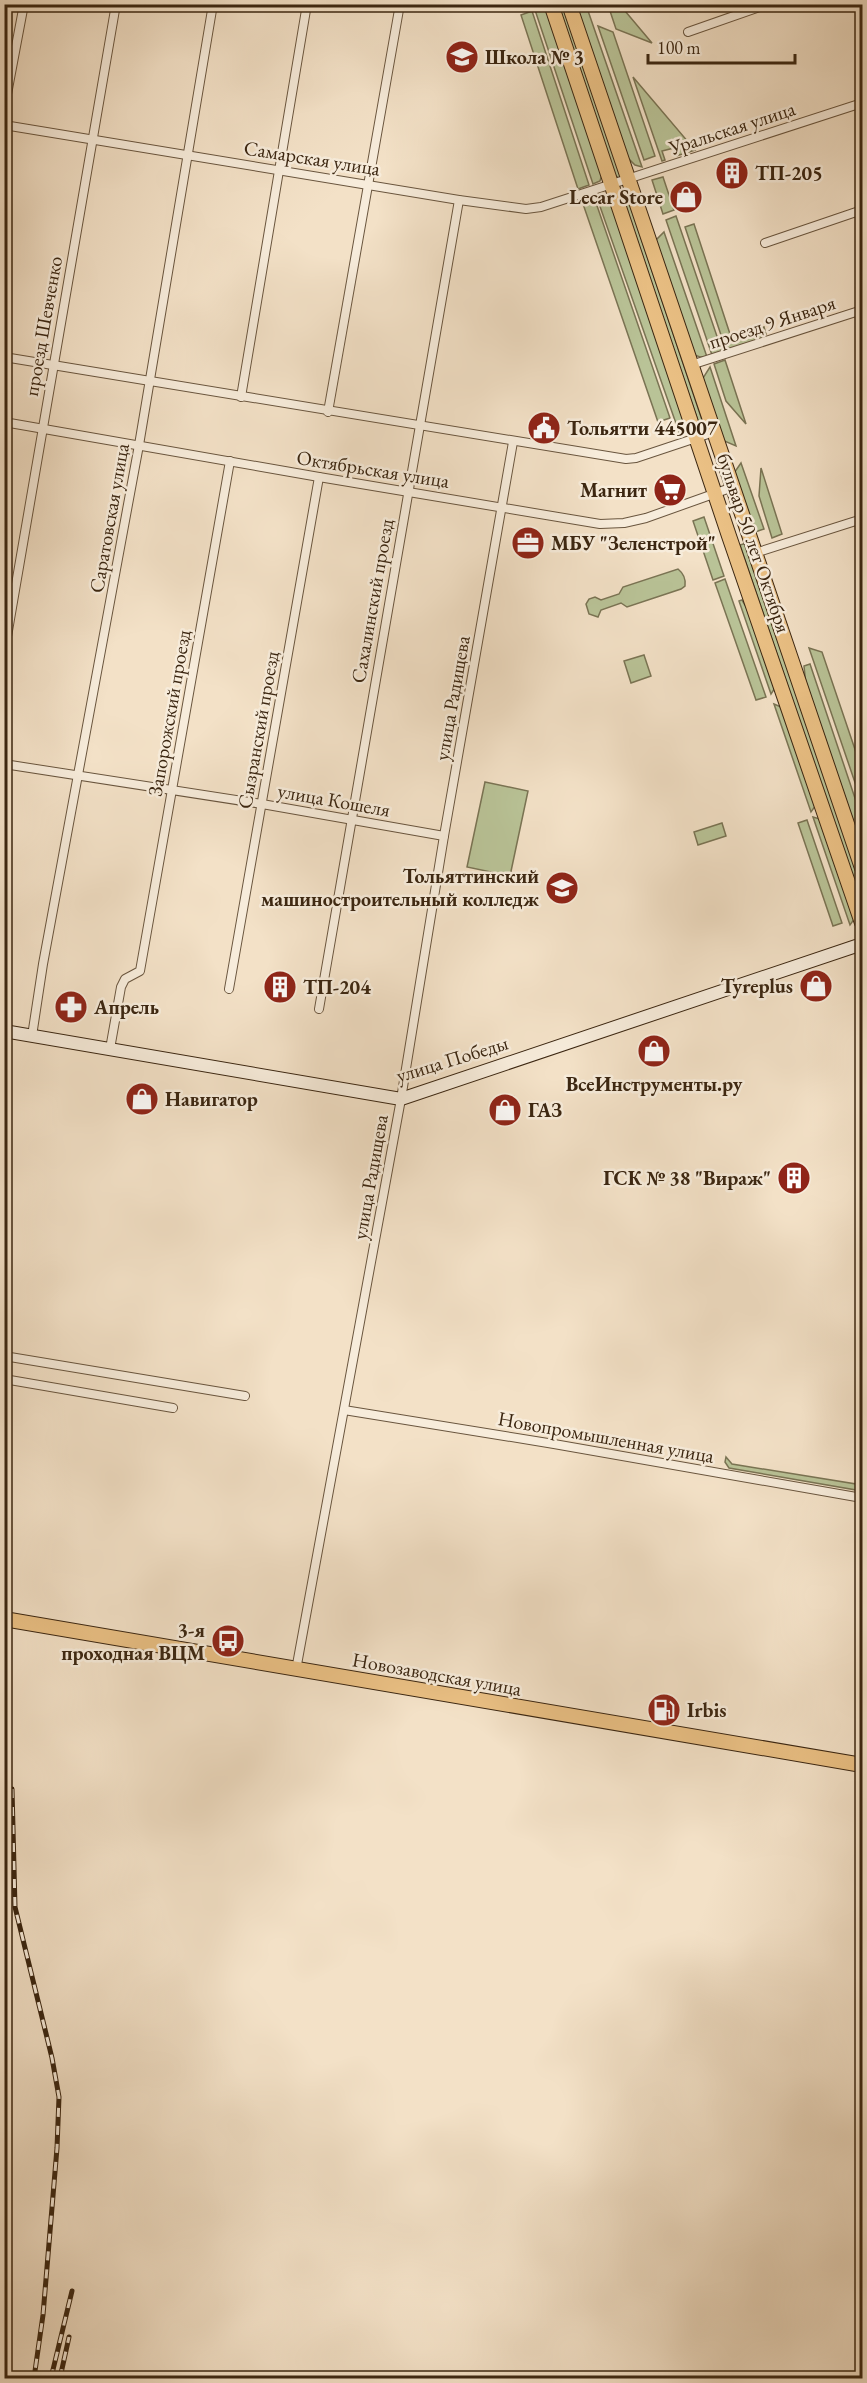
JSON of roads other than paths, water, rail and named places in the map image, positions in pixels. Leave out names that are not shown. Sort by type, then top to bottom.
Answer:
[{"type":"main road","name":"бульвар 50 лет Октября","points":[[551,4],[862,923]]},
{"type":"main road","name":"бульвар 50 лет Октября","points":[[568,4],[862,868]]},
{"type":"main road","name":"улица Победы","points":[[4,1031],[401,1099],[862,944]]},
{"type":"main road","name":"Новозаводская улица","points":[[4,1619],[862,1766]]},
{"type":"street","points":[[4,110],[24,4]]},
{"type":"street","name":"проезд Шевченко","points":[[4,654],[116,4]]},
{"type":"street","name":"Саратовская улица","points":[[32,1036],[43,964],[139,445],[186,154],[213,4]]},
{"type":"street","points":[[241,397],[307,4]]},
{"type":"street","points":[[328,412],[400,4]]},
{"type":"street","points":[[688,32],[768,4]]},
{"type":"street","name":"Уральская улица","points":[[612,184],[862,103]]},
{"type":"street","name":"Самарская улица","points":[[4,125],[459,200],[526,208],[541,207],[612,184]]},
{"type":"street","name":"Сахалинский проезд","points":[[319,1009],[459,200]]},
{"type":"street","points":[[765,243],[862,210]]},
{"type":"street","name":"проезд 9 Января","points":[[691,365],[862,310]]},
{"type":"street","points":[[4,357],[328,412],[626,459],[636,458],[714,432]]},
{"type":"street","name":"Октябрьская улица","points":[[4,422],[600,524],[624,523],[733,487]]},
{"type":"street","name":"улица Радищева","points":[[296,1670],[401,1099],[444,836],[513,442]]},
{"type":"street","name":"Запорожский проезд","points":[[110,1049],[121,987],[125,979],[140,971],[230,461]]},
{"type":"street","name":"Сызранский проезд","points":[[229,989],[319,477]]},
{"type":"street","points":[[755,553],[862,519]]},
{"type":"street","name":"улица Кошеля","points":[[4,764],[262,804],[444,836]]},
{"type":"street","points":[[4,1356],[245,1395]]},
{"type":"street","points":[[4,1379],[173,1408]]},
{"type":"street","name":"Новопромышленная улица","points":[[344,1410],[862,1498]]},
{"type":"railway","points":[[12,1789],[15,1907],[52,2058],[59,2097],[43,2315],[34,2378]]},
{"type":"railway","points":[[51,2378],[72,2291]]},
{"type":"railway","points":[[60,2378],[69,2337]]},
{"type":"place","name":"Школа № 3","points":[[462,57]]},
{"type":"place","name":"ТП-205","points":[[732,173]]},
{"type":"place","name":"Lecar Store","points":[[686,197]]},
{"type":"place","name":"Тольятти 445007","points":[[544,428]]},
{"type":"place","name":"Магнит","points":[[670,490]]},
{"type":"place","name":"МБУ \"Зеленстрой\"","points":[[528,543]]},
{"type":"place","name":"Тольяттинский машиностроительный колледж","points":[[562,888]]},
{"type":"place","name":"Tyreplus","points":[[816,986]]},
{"type":"place","name":"ТП-204","points":[[280,987]]},
{"type":"place","name":"Апрель","points":[[71,1007]]},
{"type":"place","name":"ВсеИнструменты.ру","points":[[654,1051]]},
{"type":"place","name":"Навигатор","points":[[142,1099]]},
{"type":"place","name":"ГАЗ","points":[[505,1110]]},
{"type":"place","name":"ГСК № 38 \"Вираж\"","points":[[794,1178]]},
{"type":"place","name":"3-я проходная ВЦМ","points":[[228,1641]]},
{"type":"place","name":"Irbis","points":[[664,1710]]}]
